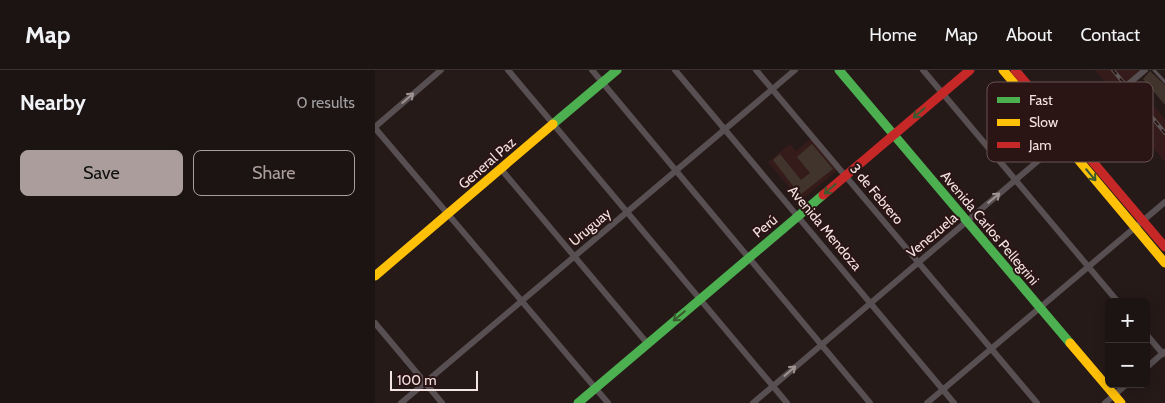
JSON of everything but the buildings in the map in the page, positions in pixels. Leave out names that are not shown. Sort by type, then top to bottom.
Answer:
[{"type":"street","points":[[441,70],[375,128],[608,403]]},
{"type":"street","points":[[508,70],[787,403]]},
{"type":"street","points":[[592,70],[870,403]]},
{"type":"street","name":"General Paz","points":[[375,276],[617,70]]},
{"type":"street","name":"Avenida Mendoza","points":[[675,70],[954,403]]},
{"type":"street","name":"3 de Febrero","points":[[756,70],[1037,403]]},
{"type":"street","name":"Uruguay","points":[[401,403],[795,70]]},
{"type":"street","name":"Avenida Carlos Pellegrini","points":[[839,70],[1121,403]]},
{"type":"street","points":[[923,70],[987,146]]},
{"type":"street","name":"Perú","points":[[578,403],[699,299],[799,217],[845,175],[969,70]]},
{"type":"street","points":[[1003,70],[1013,82]]},
{"type":"street","points":[[1015,70],[1025,82]]},
{"type":"street","name":"Venezuela","points":[[1131,82],[1145,70]]},
{"type":"street","points":[[1001,162],[1115,298]]},
{"type":"street","name":"Venezuela","points":[[753,403],[1037,162]]},
{"type":"street","points":[[1080,162],[1165,263]]},
{"type":"street","points":[[1093,162],[1165,247]]},
{"type":"street","points":[[501,169],[647,343]]},
{"type":"street","points":[[927,403],[1165,202]]},
{"type":"street","points":[[375,323],[442,403]]},
{"type":"street","points":[[1150,338],[1164,353],[1150,365]]},
{"type":"street","points":[[1105,403],[1122,388]]},
{"type":"lane","points":[[1154,70],[1165,82]]},
{"type":"shaded area","points":[[1095,70],[1145,70],[1134,82],[1105,82]]},
{"type":"shaded area","points":[[1153,105],[1165,119],[1165,162],[1153,148]]},
{"type":"shaded area","points":[[811,139],[836,168],[836,171],[803,199],[799,199],[768,162],[790,144],[796,151]]},
{"type":"railway","points":[[1113,70],[1123,82]]},
{"type":"railway","points":[[1153,118],[1165,133]]},
{"type":"traffic: fast","points":[[553,124],[617,70]]},
{"type":"traffic: fast","points":[[839,70],[1070,343]]},
{"type":"traffic: fast","points":[[578,403],[823,195]]},
{"type":"traffic: slow","points":[[1003,70],[1013,82]]},
{"type":"traffic: slow","points":[[375,276],[553,124]]},
{"type":"traffic: slow","points":[[1080,162],[1165,263]]},
{"type":"traffic: slow","points":[[1070,343],[1121,403]]},
{"type":"traffic: jam","points":[[823,195],[970,70]]},
{"type":"traffic: jam","points":[[1015,70],[1025,82]]},
{"type":"traffic: jam","points":[[1093,162],[1165,247]]}]
